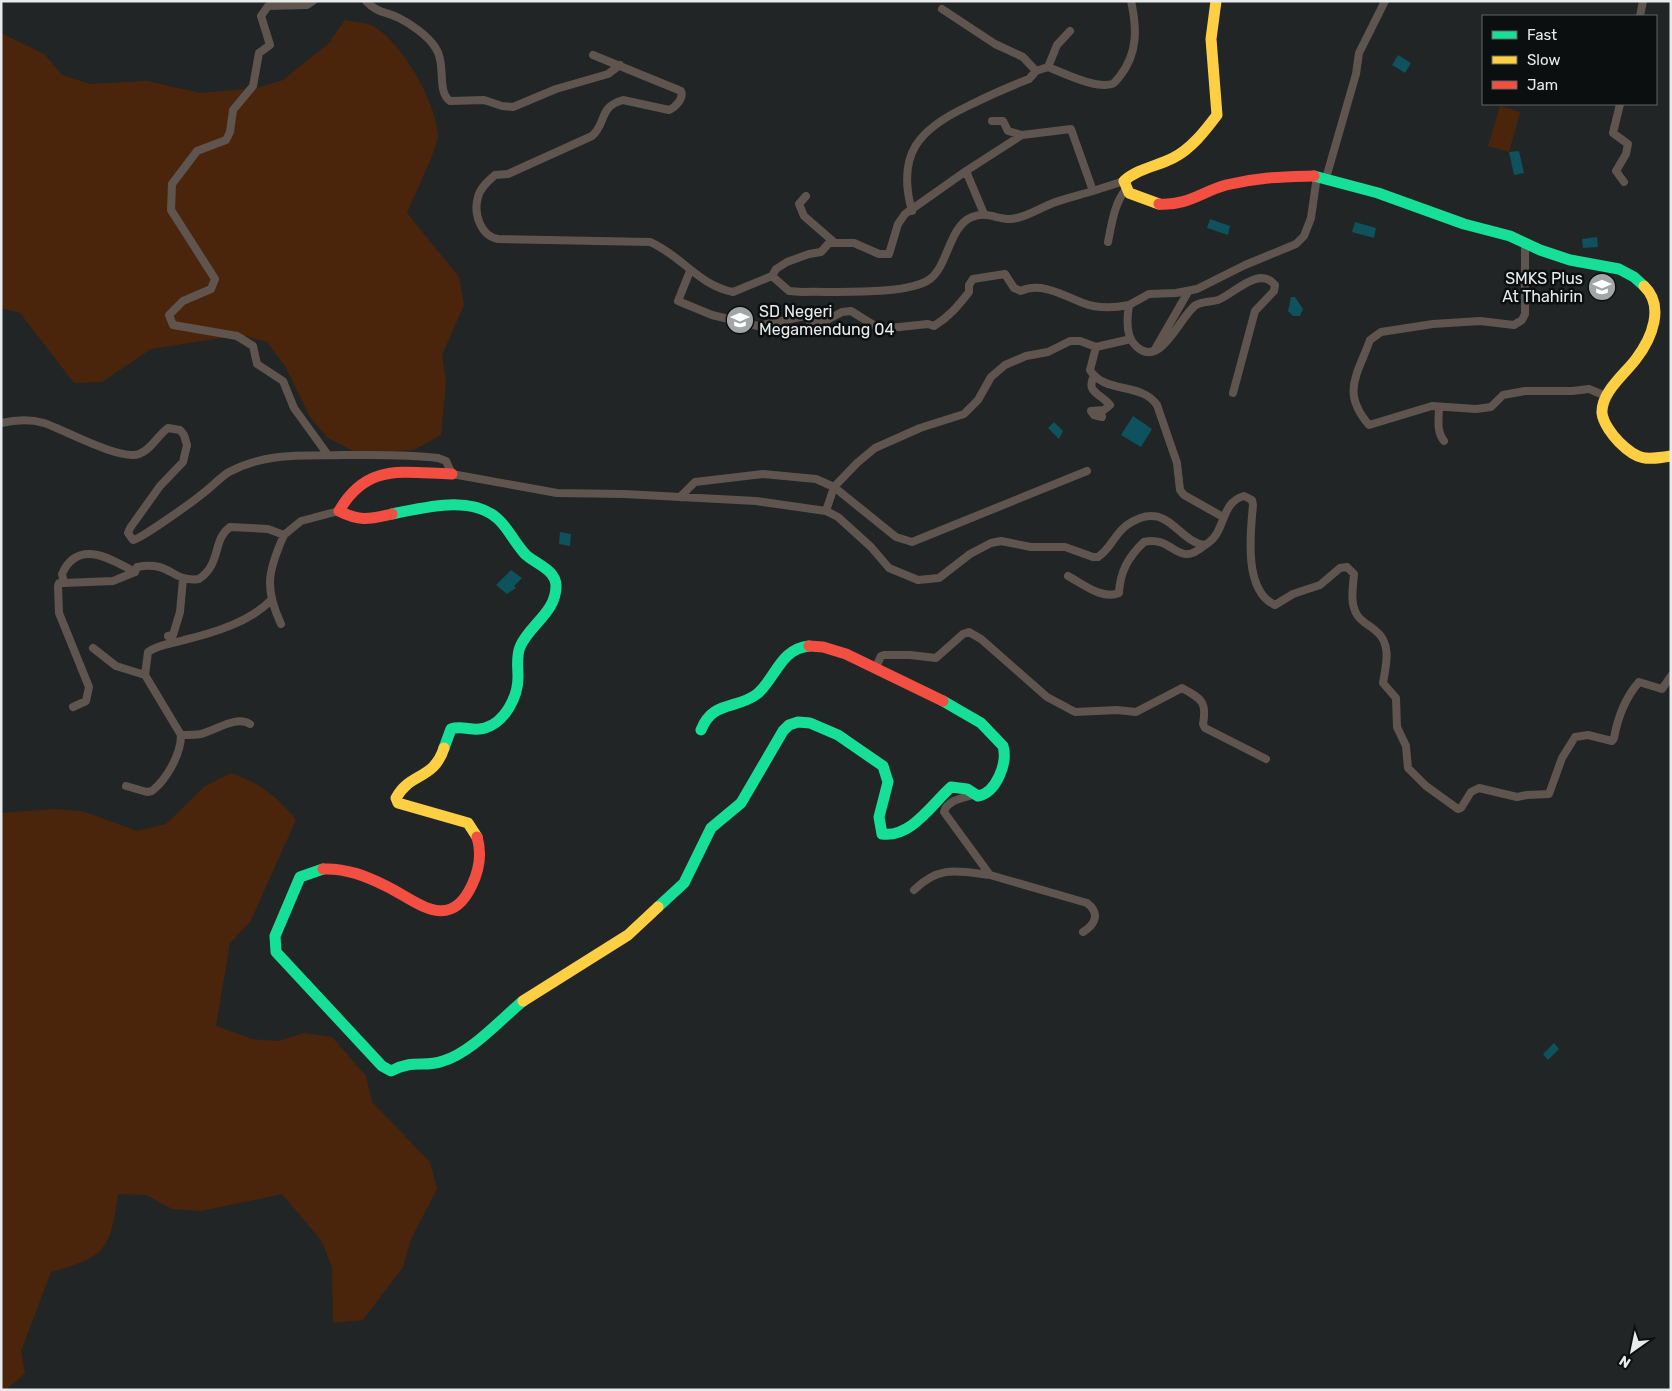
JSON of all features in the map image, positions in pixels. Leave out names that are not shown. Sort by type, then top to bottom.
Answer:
[{"type":"street","points":[[313,1],[307,6],[268,6],[261,16],[270,45],[260,53],[253,86],[233,110],[230,132],[226,140],[197,150],[172,184],[171,210],[215,279],[211,289],[183,301],[169,315],[173,325],[237,336],[253,346],[257,364],[283,380],[294,408],[328,455]]},
{"type":"street","points":[[366,1],[374,10],[399,17],[434,44],[441,58],[443,93],[450,100],[484,100],[502,106],[513,107],[556,89],[608,74],[620,65]]},
{"type":"street","points":[[912,211],[906,192],[907,171],[911,154],[923,134],[942,118],[1029,79],[1036,71],[1048,67],[1089,82],[1112,84],[1129,63],[1134,45],[1136,26],[1131,1]]},
{"type":"street","points":[[1108,242],[1115,210],[1125,185],[1132,174],[1175,157],[1211,126],[1216,115],[1211,51],[1212,16],[1216,1]]},
{"type":"street","points":[[690,271],[678,301],[712,315],[758,326],[805,316],[810,321],[826,320],[842,312],[851,311],[880,329],[928,324],[934,326],[947,318],[958,307],[969,292],[969,286],[973,279],[1005,274],[1014,288],[1021,292],[1029,287],[1055,291],[1084,303],[1104,307],[1129,305],[1149,294],[1188,292],[1296,244],[1304,236],[1311,218],[1321,177],[1356,74],[1359,53],[1385,1]]},
{"type":"street","points":[[1640,15],[1643,1]]},
{"type":"street","points":[[942,9],[995,44],[1023,56],[1036,71]]},
{"type":"street","points":[[1048,67],[1057,45],[1070,31]]},
{"type":"street","points":[[594,55],[681,91],[681,99],[675,107],[669,110],[623,100],[616,102],[605,111],[597,132],[592,136],[508,174],[495,175],[478,197],[476,210],[482,228],[489,236],[498,239],[650,242],[671,253],[690,271],[712,285],[733,292],[772,276],[780,265],[809,254],[821,252],[829,243],[854,243],[879,254],[889,254],[899,220],[966,171],[1022,135]]},
{"type":"street","points":[[1620,105],[1613,133],[1628,144],[1626,154],[1616,171],[1624,182]]},
{"type":"street","points":[[992,121],[1003,121],[1008,131],[1022,135],[1072,129],[1093,191]]},
{"type":"street","points":[[966,171],[984,214]]},
{"type":"street","points":[[1125,185],[1129,193],[1143,199],[1175,205],[1223,186],[1260,177],[1288,175],[1321,177],[1464,224],[1510,236],[1570,260],[1619,269],[1634,276],[1651,293],[1655,301],[1655,321],[1638,357],[1606,396],[1602,413],[1607,426],[1624,448],[1635,457],[1652,460],[1671,456]]},
{"type":"street","points":[[772,276],[789,290],[802,292],[898,290],[919,286],[932,278],[965,221],[984,214],[1010,219],[1055,202],[1093,191],[1125,185]]},
{"type":"street","points":[[806,196],[799,204],[804,216],[835,242]]},
{"type":"street","points":[[1525,243],[1525,314],[1519,323],[1502,325],[1480,321],[1433,324],[1381,332],[1370,340],[1353,383],[1353,399],[1359,413],[1369,425],[1416,409],[1439,407],[1476,409],[1491,406],[1503,395],[1525,391],[1589,389],[1606,396]]},
{"type":"street","points":[[1129,305],[1128,330],[1131,339],[1140,349],[1154,352],[1162,347],[1196,305],[1223,297],[1247,282],[1264,278],[1272,281],[1275,285],[1274,291],[1260,304],[1253,318],[1233,393]]},
{"type":"street","points":[[1154,352],[1188,292]]},
{"type":"street","points":[[826,511],[834,487],[857,463],[875,448],[920,428],[964,414],[978,400],[991,377],[1005,365],[1026,356],[1048,352],[1070,341],[1080,341],[1096,347],[1131,339]]},
{"type":"street","points":[[1096,347],[1090,364],[1094,376],[1104,383],[1153,398],[1158,405],[1177,463],[1180,490],[1184,495],[1223,517]]},
{"type":"street","points":[[1094,376],[1090,382],[1092,390],[1110,405],[1104,410],[1091,412],[1102,417]]},
{"type":"street","points":[[1439,407],[1439,436],[1444,441]]},
{"type":"street","points":[[1,423],[26,420],[43,423],[115,453],[130,455],[139,454],[147,449],[168,428],[180,430],[186,439],[186,455],[130,528],[128,534],[133,540],[140,538],[200,496],[228,473],[278,456],[292,454],[377,454],[438,458],[446,461],[452,474]]},
{"type":"street","points":[[680,497],[693,483],[764,474],[816,479],[834,487],[896,537],[912,542],[1087,471]]},
{"type":"street","points":[[339,511],[351,490],[362,480],[388,473],[452,474],[557,493],[624,494],[756,501],[826,511],[838,516],[871,547],[889,568],[918,580],[939,578],[970,554],[991,543],[1001,541],[1031,547],[1064,547],[1098,557],[1126,525],[1150,516],[1170,522],[1190,540],[1205,545]]},
{"type":"street","points":[[1068,576],[1102,595],[1119,594],[1119,579],[1126,563],[1144,542],[1151,540],[1166,544],[1185,556],[1195,554],[1216,537],[1228,507],[1238,497],[1244,496],[1252,500],[1250,550],[1256,584],[1260,594],[1268,602],[1276,605],[1293,594],[1320,585],[1342,567],[1347,567],[1352,571],[1354,574],[1352,604],[1356,615],[1378,632],[1387,650],[1388,662],[1384,685],[1396,698],[1397,727],[1407,751],[1408,768],[1415,777],[1456,808],[1461,808],[1471,792],[1479,788],[1517,797],[1527,794],[1548,795],[1562,758],[1575,737],[1588,735],[1612,741],[1623,706],[1629,694],[1640,682],[1662,689],[1671,676]]},
{"type":"street","points":[[281,624],[271,600],[270,570],[284,535],[301,520],[339,511],[355,519],[365,520],[428,507],[465,507],[483,510],[501,522],[517,546],[553,576],[557,584],[553,606],[535,625],[520,647],[518,684],[512,700],[503,715],[494,725],[482,729],[459,727],[451,729],[436,766],[400,788],[396,798],[398,803],[461,821],[474,829],[478,837],[479,859],[471,888],[463,899],[447,912],[429,911],[398,892],[367,878],[347,871],[322,868],[300,877],[274,936],[276,952],[287,965],[382,1066],[391,1071],[404,1064],[451,1060],[490,1030],[525,999],[628,935],[653,915],[684,884],[690,875],[701,845],[713,825],[741,803],[778,738],[795,722],[811,723],[830,731],[886,769],[886,793],[879,815],[879,826],[882,834],[887,836],[900,832],[916,822],[950,787],[967,789],[973,795]]},
{"type":"street","points":[[73,707],[86,701],[89,687],[59,613],[59,583],[113,581],[135,572],[137,567],[161,566],[183,579],[199,579],[206,574],[215,560],[222,535],[230,527],[268,529],[284,535]]},
{"type":"street","points":[[64,583],[62,574],[70,560],[88,554],[110,559],[135,572]]},
{"type":"street","points":[[168,636],[173,635],[178,620],[183,579]]},
{"type":"street","points":[[126,786],[147,792],[158,787],[175,759],[181,734],[145,675],[148,652],[153,648],[195,637],[250,618],[271,600]]},
{"type":"street","points":[[875,669],[881,656],[884,655],[910,654],[936,658],[963,634],[969,632],[981,639],[1047,697],[1070,710],[1084,713],[1117,710],[1136,712],[1182,688],[1200,698],[1205,709],[1203,724],[1205,728],[1266,759]]},
{"type":"street","points":[[701,730],[709,714],[720,708],[743,702],[765,688],[779,662],[798,648],[811,646],[848,656],[969,716],[990,730],[1003,746],[1004,762],[997,780],[987,793],[951,802],[946,806],[944,812],[990,875]]},
{"type":"street","points":[[93,648],[116,666],[145,675]]},
{"type":"street","points":[[181,734],[200,734],[237,720],[244,720],[250,724]]},
{"type":"street","points":[[914,890],[930,876],[938,873],[958,871],[990,875],[1087,903],[1094,908],[1096,915],[1095,921],[1083,932]]},
{"type":"shaded area","points":[[345,20],[371,25],[394,44],[405,58],[424,90],[436,122],[437,141],[407,213],[459,277],[464,305],[442,355],[446,382],[441,435],[414,450],[357,453],[328,438],[310,417],[285,366],[267,342],[240,335],[151,349],[102,382],[74,383],[20,313],[1,308],[1,33],[44,54],[62,75],[90,84],[147,81],[200,93],[257,88],[283,80],[328,44]]},
{"type":"shaded area","points":[[1500,106],[1520,112],[1509,152],[1488,146]]},
{"type":"shaded area","points":[[231,773],[251,781],[267,791],[296,820],[250,922],[230,943],[216,1026],[252,1039],[279,1041],[304,1033],[332,1037],[366,1076],[372,1102],[430,1162],[437,1189],[411,1239],[403,1267],[363,1320],[333,1323],[332,1267],[321,1240],[282,1194],[201,1211],[172,1209],[146,1195],[118,1194],[112,1228],[102,1248],[84,1261],[51,1272],[21,1351],[25,1373],[6,1390],[1,1390],[1,813],[54,809],[82,811],[137,831],[166,824],[205,786]]},
{"type":"water","points":[[1398,55],[1411,63],[1405,73],[1392,65]]},
{"type":"water","points":[[1519,151],[1524,173],[1514,175],[1509,152]]},
{"type":"water","points":[[1210,219],[1230,226],[1228,235],[1207,228]]},
{"type":"water","points":[[1355,222],[1376,228],[1374,238],[1352,232]]},
{"type":"water","points":[[1597,237],[1598,247],[1583,248],[1582,239]]},
{"type":"water","points":[[1291,297],[1295,297],[1303,309],[1300,316],[1293,316],[1288,311]]},
{"type":"water","points":[[1133,416],[1152,429],[1141,447],[1121,435]]},
{"type":"water","points":[[1054,422],[1063,431],[1059,439],[1048,428]]},
{"type":"water","points":[[560,532],[571,534],[570,546],[559,544]]},
{"type":"water","points":[[511,570],[522,578],[514,586],[516,588],[507,594],[496,585]]},
{"type":"water","points":[[1554,1043],[1559,1049],[1548,1060],[1543,1054]]},
{"type":"traffic: fast","points":[[1314,176],[1378,193],[1464,224],[1510,236],[1540,250],[1570,260],[1619,269],[1634,277],[1644,286]]},
{"type":"traffic: fast","points":[[392,514],[446,505],[461,505],[487,511],[502,523],[526,555],[545,568],[555,580],[555,595],[552,604],[529,632],[520,647],[516,693],[509,708],[499,720],[485,728],[451,729],[444,748]]},
{"type":"traffic: fast","points":[[701,730],[706,720],[718,710],[749,699],[757,694],[785,658],[799,648],[809,646]]},
{"type":"traffic: fast","points":[[658,907],[684,883],[711,828],[741,803],[783,731],[789,725],[798,722],[810,723],[838,735],[883,766],[888,782],[879,817],[882,834],[893,834],[912,825],[951,787],[967,789],[978,796],[984,794],[999,776],[1004,761],[1003,746],[981,723],[943,701]]},
{"type":"traffic: fast","points":[[323,869],[300,877],[275,936],[276,952],[382,1066],[391,1071],[406,1065],[430,1064],[454,1057],[485,1035],[523,1001]]},
{"type":"traffic: slow","points":[[1159,204],[1129,193],[1124,181],[1135,173],[1167,161],[1186,150],[1217,115],[1211,39],[1216,1]]},
{"type":"traffic: slow","points":[[1644,286],[1654,303],[1654,322],[1651,332],[1642,351],[1609,391],[1605,398],[1602,413],[1611,433],[1632,453],[1643,458],[1671,456]]},
{"type":"traffic: slow","points":[[444,748],[434,766],[408,784],[396,798],[398,803],[468,823],[477,837]]},
{"type":"traffic: slow","points":[[523,1001],[628,935],[658,907]]},
{"type":"traffic: jam","points":[[1159,204],[1186,201],[1217,188],[1249,180],[1314,176]]},
{"type":"traffic: jam","points":[[392,514],[365,519],[353,517],[339,511],[350,495],[362,484],[374,477],[402,472],[452,474]]},
{"type":"traffic: jam","points":[[809,646],[823,647],[846,654],[943,701]]},
{"type":"traffic: jam","points":[[323,869],[348,871],[363,876],[432,910],[443,911],[453,908],[463,900],[472,885],[479,861],[477,837]]},
{"type":"place","name":"SMKS Plus At Thahirin","points":[[1602,287]]},
{"type":"place","name":"SD Negeri Megamendung 04","points":[[740,320]]}]
